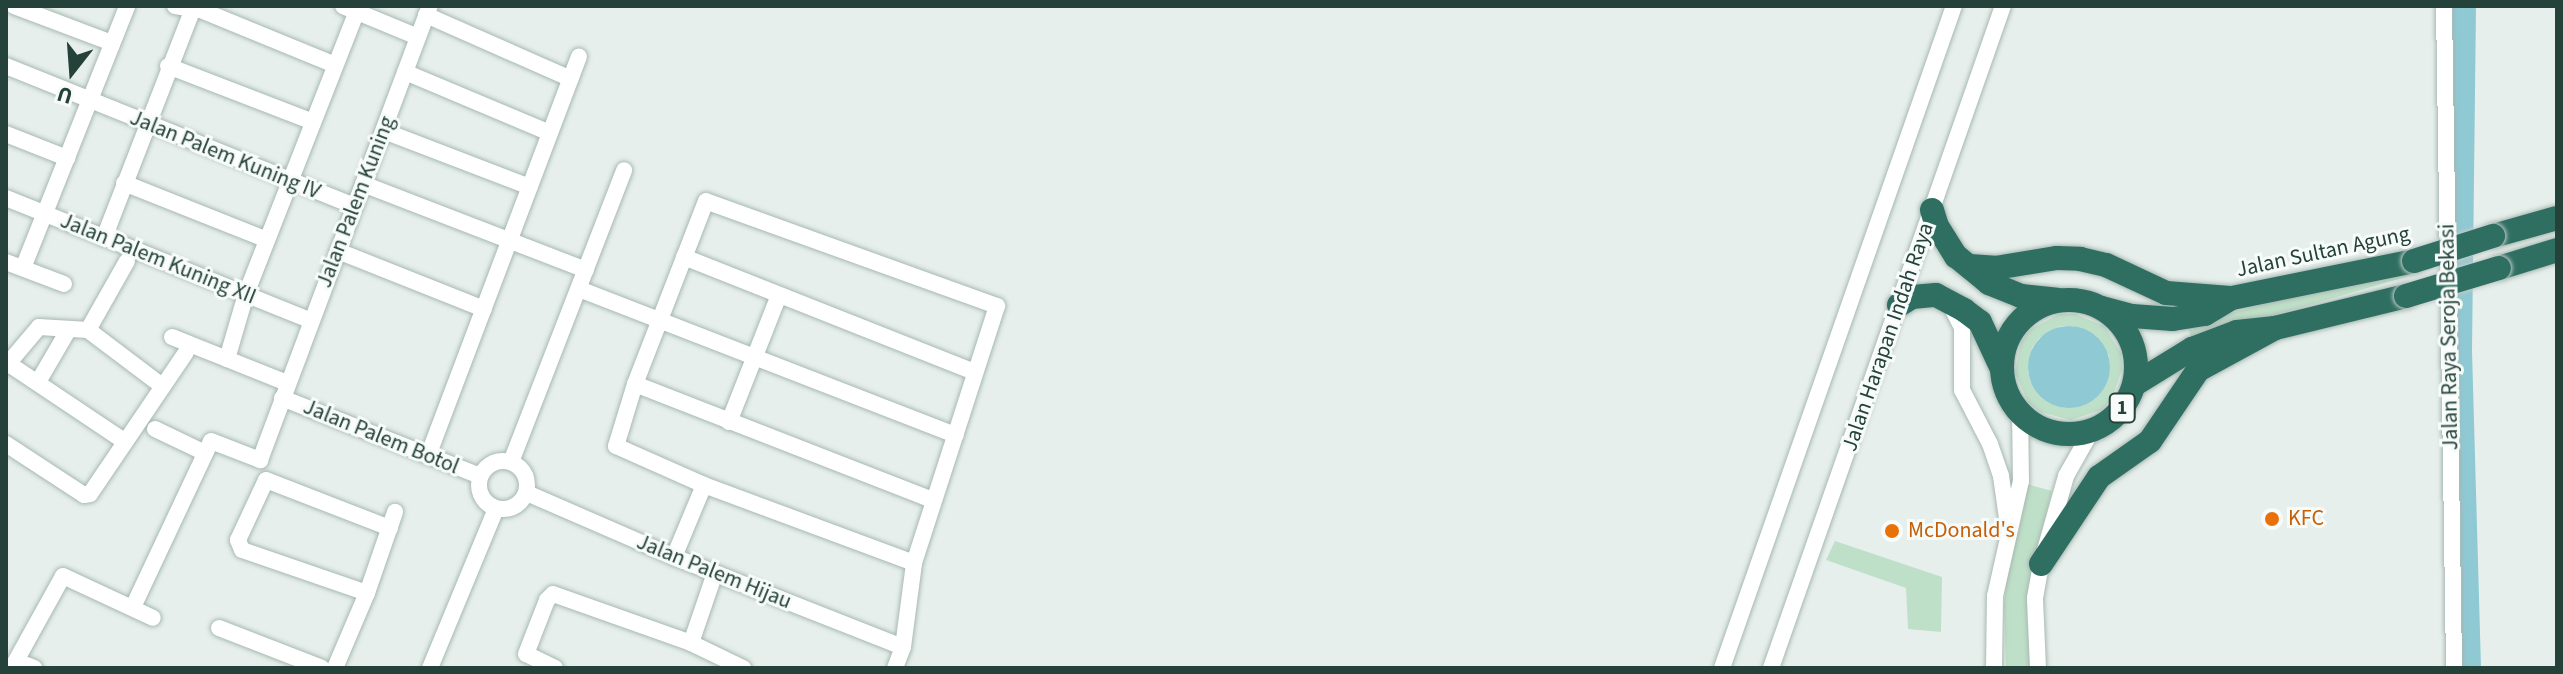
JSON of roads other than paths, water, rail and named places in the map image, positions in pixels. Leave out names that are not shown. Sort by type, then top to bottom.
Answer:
[{"type":"highway","points":[[1932,210],[1945,241],[1989,283],[2021,296],[2080,301],[2100,308]]},
{"type":"highway","name":"Jalan Sultan Agung","points":[[2100,308],[2132,316],[2173,319],[2205,314],[2232,298],[2414,261],[2557,218]]},
{"type":"highway","name":"1","points":[[2135,384],[2192,349],[2237,332],[2275,328],[2406,296],[2557,250]]},
{"type":"highway","points":[[1969,266],[1995,268],[2057,258],[2080,259],[2106,265],[2166,293],[2232,298]]},
{"type":"highway","points":[[1899,305],[1912,297],[1941,297],[1980,322],[2008,393],[2020,412]]},
{"type":"highway","points":[[2002,372],[2005,350],[2018,325],[2040,307],[2063,301]]},
{"type":"highway","name":"1","points":[[2020,412],[2035,424],[2053,432],[2073,434],[2092,430],[2119,412],[2135,384],[2137,361],[2130,339],[2117,320],[2100,308]]},
{"type":"highway","points":[[2041,564],[2099,477],[2150,441],[2198,370],[2275,328]]},
{"type":"street","points":[[14,6],[112,43]]},
{"type":"street","points":[[23,268],[127,6]]},
{"type":"street","points":[[175,6],[201,10],[335,65]]},
{"type":"street","points":[[1722,668],[1954,6]]},
{"type":"street","name":"Jalan Harapan Indah Raya","points":[[1771,668],[2003,6]]},
{"type":"street","name":"Jalan Raya Seroja Bekasi","points":[[2444,6],[2454,668]]},
{"type":"street","points":[[104,238],[193,8]]},
{"type":"street","points":[[227,359],[246,294],[335,65],[353,8],[418,37]]},
{"type":"street","points":[[428,11],[571,79]]},
{"type":"street","name":"Jalan Palem Kuning","points":[[203,452],[213,439],[259,461],[428,11]]},
{"type":"street","points":[[428,456],[579,57]]},
{"type":"street","name":"Jalan Palem Kuning IV","points":[[6,66],[355,206]]},
{"type":"street","points":[[168,66],[313,122]]},
{"type":"street","points":[[405,72],[550,133]]},
{"type":"street","points":[[384,131],[530,187]]},
{"type":"street","points":[[6,134],[67,158]]},
{"type":"street","points":[[511,462],[624,170]]},
{"type":"street","points":[[124,183],[267,240]]},
{"type":"street","points":[[363,184],[586,270]]},
{"type":"street","name":"Jalan Palem Kuning XII","points":[[6,198],[310,320]]},
{"type":"street","points":[[895,668],[903,647],[914,563],[996,311],[995,303],[706,201],[635,384],[616,446],[704,485],[914,563]]},
{"type":"street","points":[[338,251],[484,309]]},
{"type":"street","points":[[684,257],[975,372]]},
{"type":"street","points":[[88,330],[127,261]]},
{"type":"street","points":[[6,262],[64,284]]},
{"type":"street","points":[[579,289],[956,435]]},
{"type":"street","points":[[729,422],[779,295]]},
{"type":"street","points":[[1941,297],[1960,317],[1962,390],[1990,444],[2001,476],[2008,528]]},
{"type":"street","points":[[124,441],[7,364],[35,329],[88,330],[161,385]]},
{"type":"street","points":[[38,382],[69,329]]},
{"type":"street","name":"Jalan Palem Botol","points":[[172,337],[227,359],[285,390],[428,456],[480,476]]},
{"type":"street","points":[[6,444],[87,495],[186,352]]},
{"type":"street","points":[[635,384],[933,500]]},
{"type":"street","points":[[1994,668],[1995,596],[2021,481],[2020,412]]},
{"type":"street","points":[[133,607],[203,452],[155,429]]},
{"type":"street","points":[[2038,668],[2035,598],[2041,564],[2066,476],[2092,430]]},
{"type":"street","points":[[511,462],[525,475],[527,493],[514,508],[496,509],[479,492],[480,476],[490,465],[511,462]]},
{"type":"street","points":[[335,668],[367,593],[393,520],[266,480],[238,540],[242,550],[367,593]]},
{"type":"street","points":[[674,557],[704,485]]},
{"type":"street","name":"Jalan Palem Hijau","points":[[527,493],[674,557],[903,647]]},
{"type":"street","points":[[430,668],[496,509]]},
{"type":"street","points":[[691,643],[715,573]]},
{"type":"street","points":[[24,667],[63,576],[153,618]]},
{"type":"street","points":[[555,668],[526,654],[547,600],[553,594],[691,643],[743,668]]},
{"type":"street","points":[[219,628],[322,668]]},
{"type":"water","points":[[2444,6],[2476,6],[2472,351],[2481,668],[2454,668]]},
{"type":"water","points":[[2069,326],[2085,329],[2098,338],[2107,351],[2110,367],[2107,383],[2098,396],[2085,405],[2069,408],[2053,405],[2040,396],[2031,383],[2028,367],[2031,351],[2040,338],[2053,329]]},
{"type":"place","name":"KFC","points":[[2272,519]]},
{"type":"place","name":"McDonald's","points":[[1892,531]]}]
